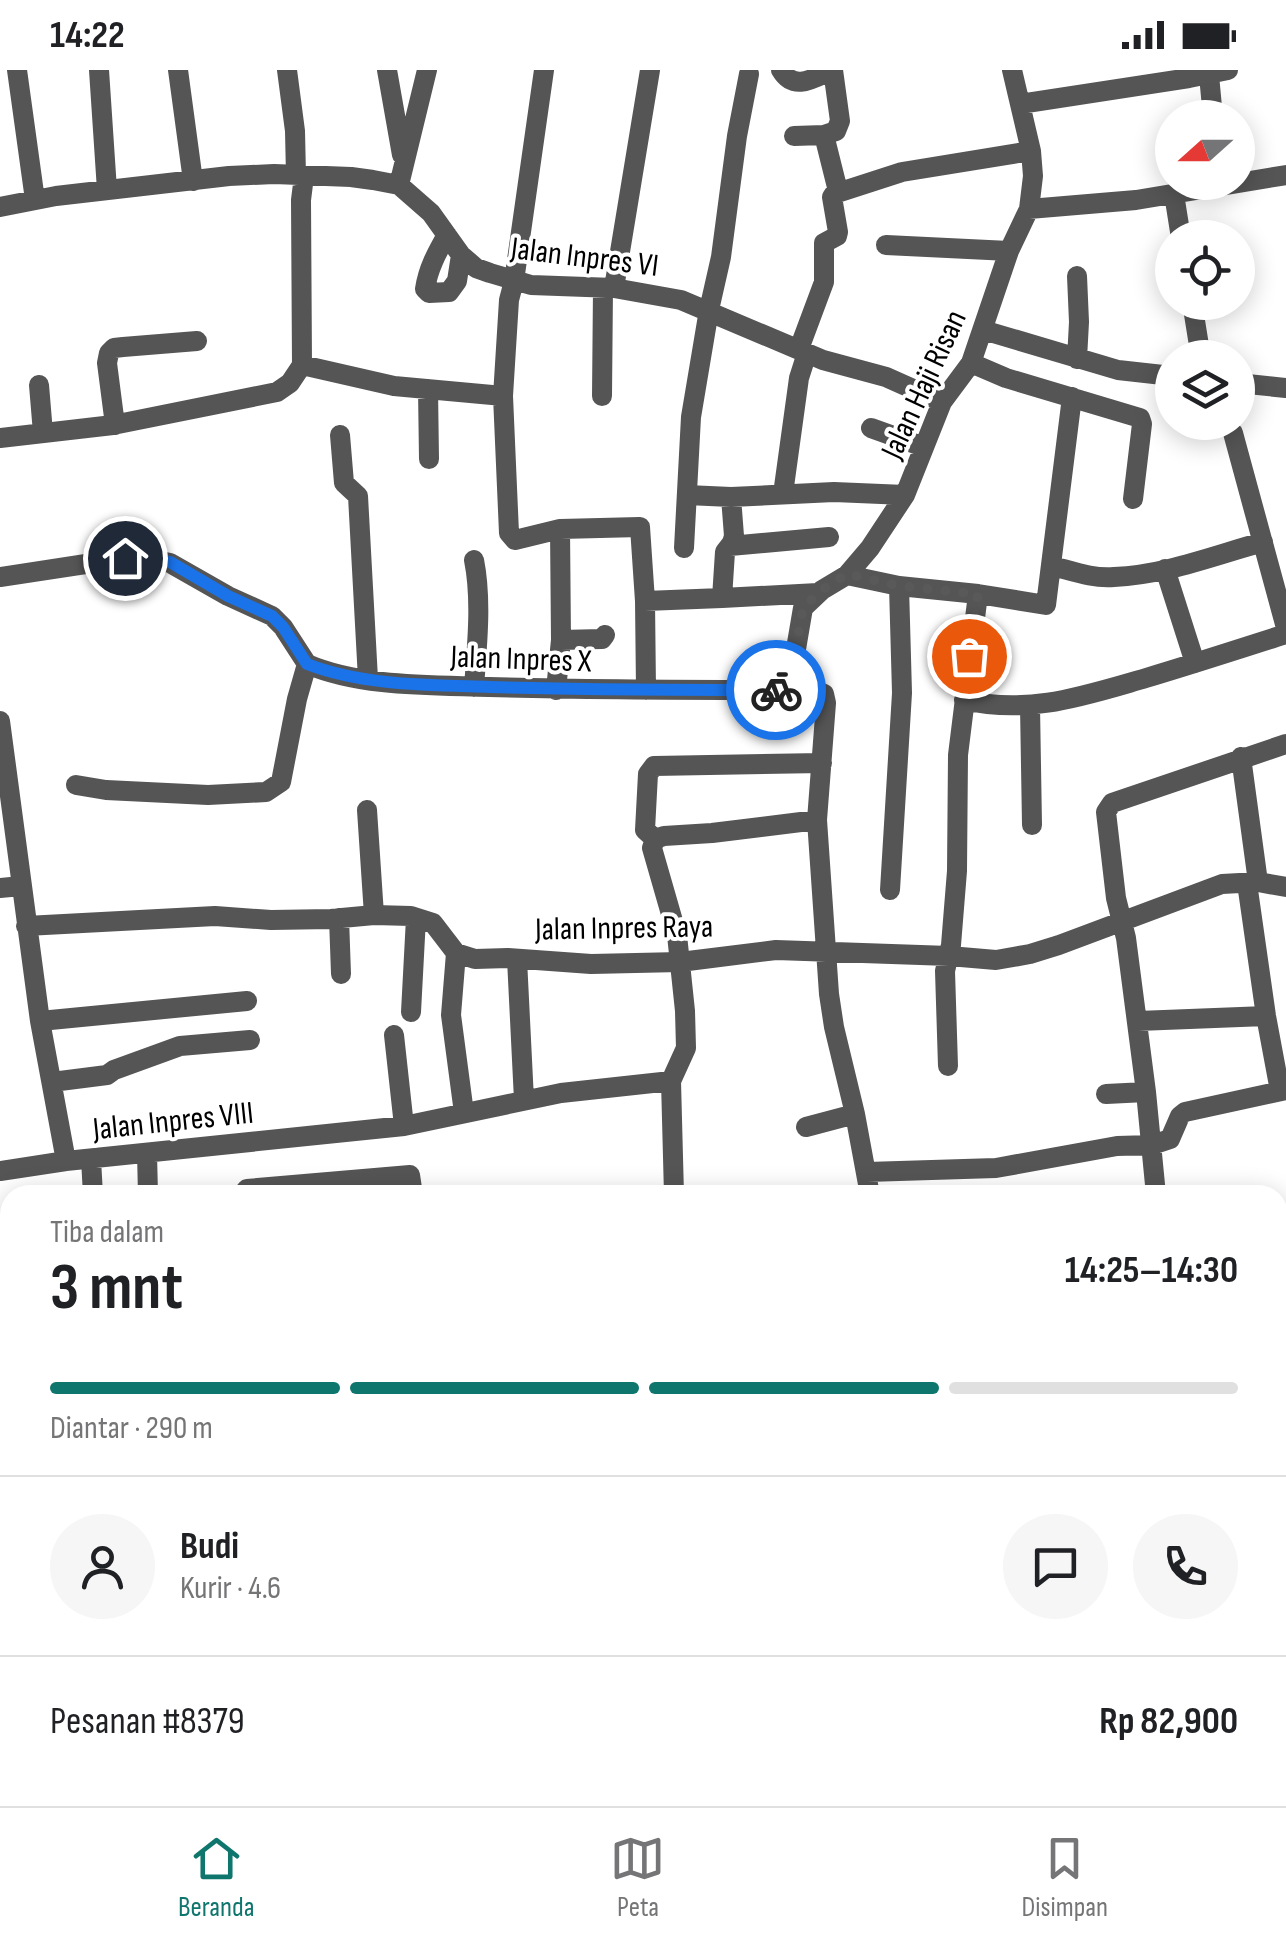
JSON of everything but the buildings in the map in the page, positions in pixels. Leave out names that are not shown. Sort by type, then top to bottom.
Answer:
[{"type":"street","points":[[17,70],[34,200]]},
{"type":"street","points":[[99,70],[106,190]]},
{"type":"street","points":[[178,70],[193,181]]},
{"type":"street","points":[[0,438],[115,425],[277,392],[290,384],[302,365],[301,200],[287,70]]},
{"type":"street","points":[[387,70],[403,162]]},
{"type":"street","points":[[0,207],[229,176],[351,176],[399,186],[427,70]]},
{"type":"street","points":[[544,70],[509,300],[502,396],[508,533],[515,540],[524,540],[560,529],[640,528],[646,690]]},
{"type":"street","points":[[602,396],[609,288],[650,70]]},
{"type":"street","points":[[781,70],[796,83],[833,70],[840,121],[836,131],[794,136]]},
{"type":"street","name":"Jalan Haji Risan","points":[[818,593],[847,574],[870,548],[905,495],[942,402],[971,363],[1009,250],[1029,209],[1031,151],[1012,70]]},
{"type":"street","points":[[1020,104],[1204,73],[1209,100]]},
{"type":"street","points":[[684,548],[692,417],[749,74]]},
{"type":"street","points":[[824,134],[838,191]]},
{"type":"street","points":[[783,494],[803,351],[824,282],[824,244],[838,232],[832,197],[838,191],[902,172],[1031,151]]},
{"type":"street","points":[[1255,179],[1286,175]]},
{"type":"street","name":"Jalan Inpres VI","points":[[399,186],[430,213],[476,268],[514,282],[664,295],[709,310],[823,360],[886,377],[942,402]]},
{"type":"street","points":[[1029,209],[1155,197]]},
{"type":"street","points":[[447,235],[426,281],[429,293],[449,292],[457,281],[461,254]]},
{"type":"street","points":[[886,244],[1009,250]]},
{"type":"street","points":[[1077,276],[1077,359]]},
{"type":"street","points":[[984,330],[1118,370],[1155,374]]},
{"type":"street","points":[[115,425],[109,353],[114,348],[196,341]]},
{"type":"street","points":[[971,363],[1006,378],[1140,418],[1133,499]]},
{"type":"street","points":[[302,365],[373,382],[502,396]]},
{"type":"street","points":[[38,385],[43,433]]},
{"type":"street","points":[[1255,385],[1286,388]]},
{"type":"street","points":[[428,389],[429,460]]},
{"type":"street","points":[[847,574],[899,586],[1046,605],[1072,397]]},
{"type":"street","points":[[871,428],[924,446]]},
{"type":"street","points":[[340,435],[344,482],[358,496],[368,680]]},
{"type":"street","points":[[964,700],[992,706],[1030,706],[1083,696],[1195,664],[1286,631],[1282,594],[1262,542],[1235,440]]},
{"type":"street","points":[[687,495],[905,495]]},
{"type":"street","points":[[722,598],[725,552],[734,536],[731,497]]},
{"type":"street","points":[[556,690],[561,640],[560,529]]},
{"type":"street","points":[[730,546],[829,537]]},
{"type":"street","points":[[1052,566],[1114,578],[1165,569],[1262,542]]},
{"type":"street","points":[[0,577],[125,558],[170,562],[272,616],[307,664],[281,782],[266,792],[208,795],[76,785]]},
{"type":"street","points":[[474,560],[474,687]]},
{"type":"street","points":[[1165,569],[1195,664]]},
{"type":"street","points":[[890,890],[902,693],[899,586]]},
{"type":"street","points":[[645,602],[818,593]]},
{"type":"street","points":[[789,690],[803,608],[818,593]]},
{"type":"street","points":[[948,1066],[944,971],[957,871],[958,755],[978,594]]},
{"type":"street","points":[[561,640],[602,639],[605,635]]},
{"type":"street","name":"Jalan Inpres X","points":[[307,664],[368,680],[474,687],[789,690],[824,694],[817,820],[826,952],[834,1027],[869,1185]]},
{"type":"street","points":[[1030,706],[1032,825]]},
{"type":"street","name":"Jalan Inpres VIII","points":[[0,721],[10,887],[26,926],[66,1161],[404,1126],[561,1093],[671,1081]]},
{"type":"street","points":[[1155,1185],[1138,1022],[1124,923],[1116,898],[1106,812],[1112,803],[1286,744]]},
{"type":"street","points":[[867,1172],[996,1168],[1117,1146],[1152,1145],[1170,1139],[1180,1116],[1186,1112],[1283,1091],[1266,1016],[1241,757]]},
{"type":"street","points":[[655,839],[645,830],[648,774],[654,766],[822,763]]},
{"type":"street","points":[[366,810],[374,915]]},
{"type":"street","points":[[655,839],[817,820]]},
{"type":"street","points":[[655,839],[652,848],[678,936],[685,1011],[686,1048],[671,1081],[674,1185]]},
{"type":"street","name":"Jalan Inpres Raya","points":[[456,954],[475,959],[590,964],[680,962],[776,950],[996,960],[1030,954],[1124,923],[1222,884],[1286,887]]},
{"type":"street","points":[[26,926],[215,916],[271,920],[374,915],[433,923],[456,954],[451,1015],[464,1113]]},
{"type":"street","points":[[339,918],[341,974]]},
{"type":"street","points":[[411,1012],[416,918]]},
{"type":"street","points":[[517,959],[524,1100]]},
{"type":"street","points":[[40,1021],[247,1001]]},
{"type":"street","points":[[1138,1022],[1266,1016]]},
{"type":"street","points":[[394,1035],[404,1126]]},
{"type":"street","points":[[52,1082],[106,1076],[180,1046],[250,1040]]},
{"type":"street","points":[[1106,1094],[1146,1092]]},
{"type":"street","points":[[806,1127],[855,1114]]},
{"type":"street","points":[[147,1153],[148,1185]]},
{"type":"street","points":[[91,1159],[92,1185]]},
{"type":"street","points":[[0,1171],[66,1161]]},
{"type":"street","points":[[294,1185],[410,1175],[412,1185]]},
{"type":"way so far","points":[[776,690],[789,690],[803,608],[847,574],[899,586],[978,594],[969,656]]},
{"type":"route","points":[[125,558],[170,562],[272,616],[307,664],[360,679],[579,690],[776,690]]}]
